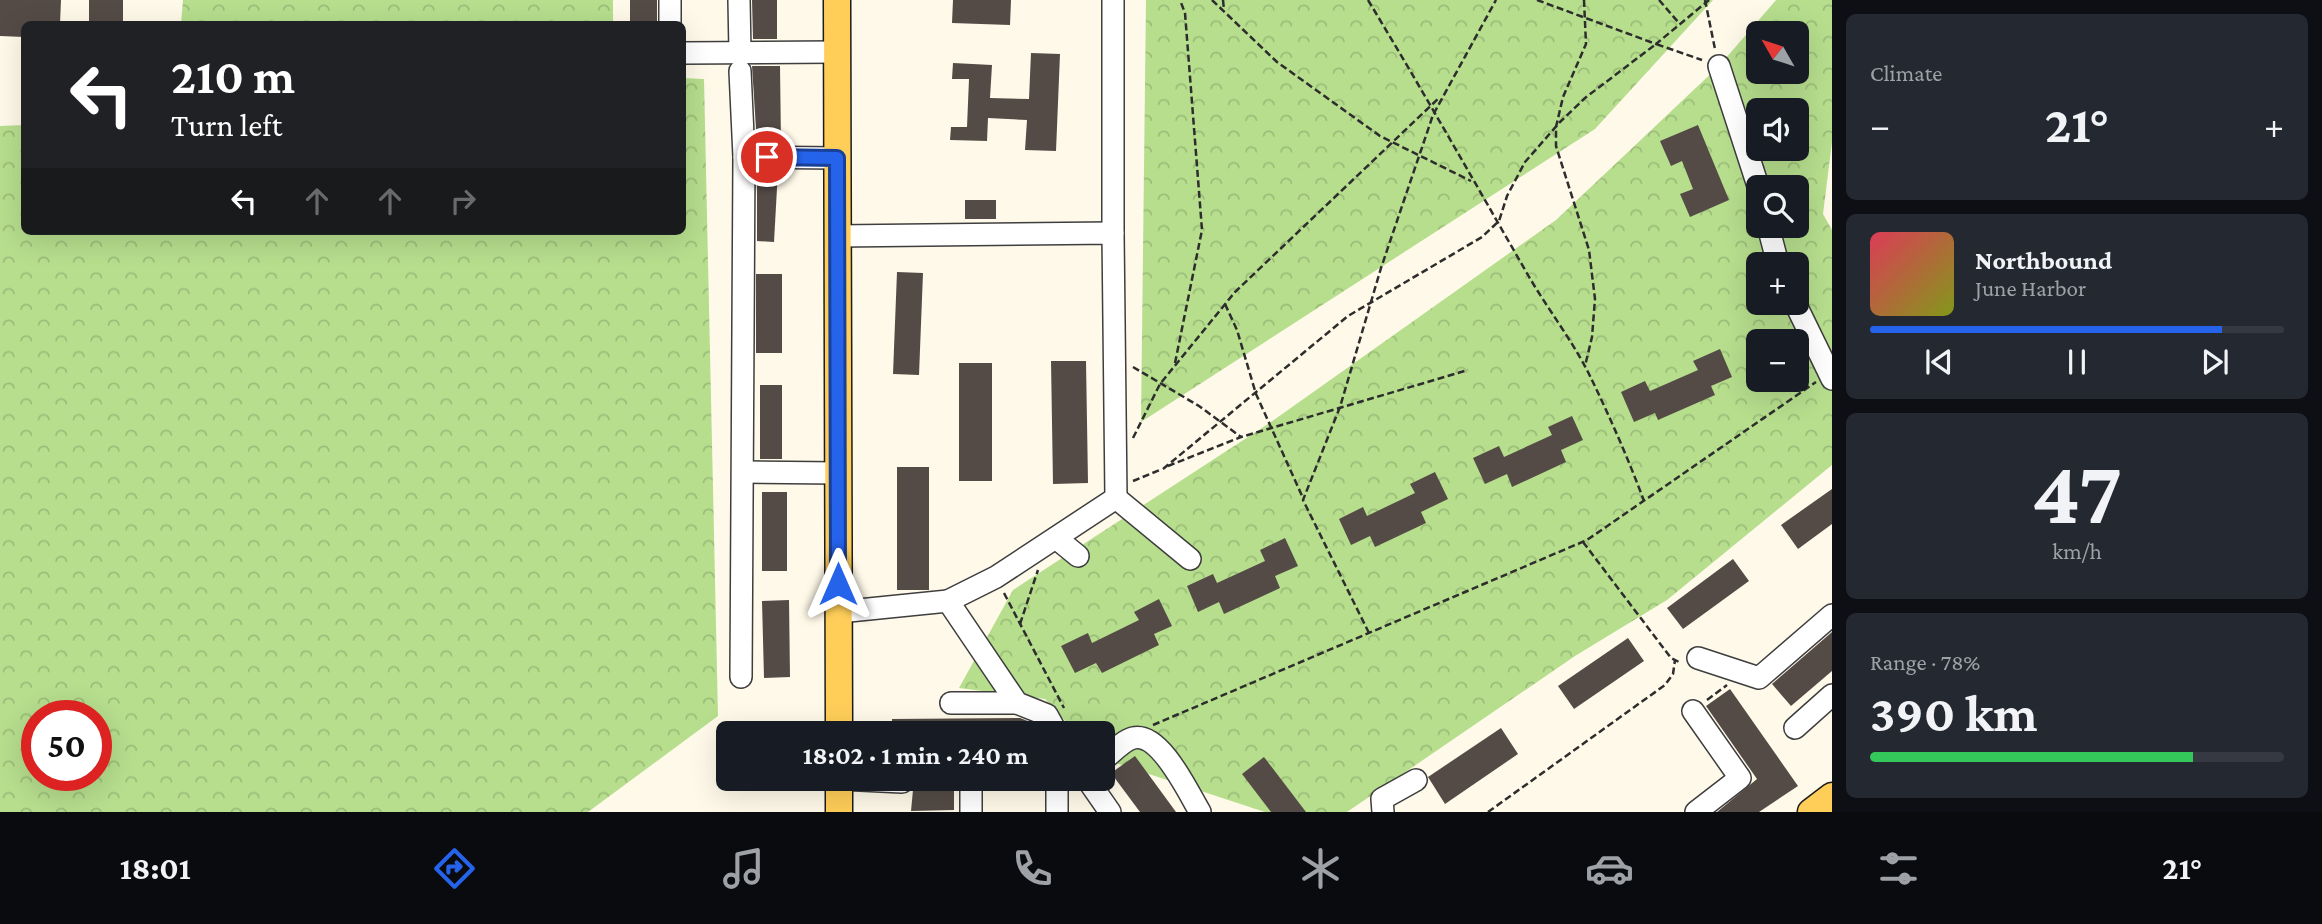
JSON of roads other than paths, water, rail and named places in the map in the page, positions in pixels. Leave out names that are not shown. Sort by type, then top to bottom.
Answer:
[{"type":"main road","points":[[837,0],[839,721]]},
{"type":"main road","points":[[839,791],[839,812]]},
{"type":"main road","points":[[1811,812],[1832,796]]},
{"type":"lane","points":[[670,0],[670,21]]},
{"type":"lane","points":[[739,0],[744,157],[741,677]]},
{"type":"lane","points":[[1113,0],[1113,366],[1116,493],[1190,559]]},
{"type":"lane","points":[[686,54],[740,61],[837,52]]},
{"type":"lane","points":[[1718,66],[1754,175]]},
{"type":"lane","points":[[744,157],[837,158]]},
{"type":"lane","points":[[838,236],[1113,233]]},
{"type":"lane","points":[[1801,315],[1830,377]]},
{"type":"lane","points":[[743,472],[838,473]]},
{"type":"lane","points":[[839,612],[948,601],[996,577],[1052,541],[1116,493]]},
{"type":"lane","points":[[1052,541],[1078,556]]},
{"type":"lane","points":[[948,601],[1017,703]]},
{"type":"lane","points":[[1698,658],[1759,678],[1832,615]]},
{"type":"lane","points":[[1795,728],[1832,695]]},
{"type":"lane","points":[[951,702],[1017,703],[1057,721]]},
{"type":"lane","points":[[1693,711],[1740,778],[1696,812]]},
{"type":"lane","points":[[1115,751],[1132,738],[1147,737],[1159,747],[1200,812]]},
{"type":"lane","points":[[1383,812],[1382,799],[1416,780]]},
{"type":"lane","points":[[971,791],[971,812]]},
{"type":"lane","points":[[1057,812],[1058,791]]},
{"type":"lane","points":[[1096,791],[1110,812]]}]
